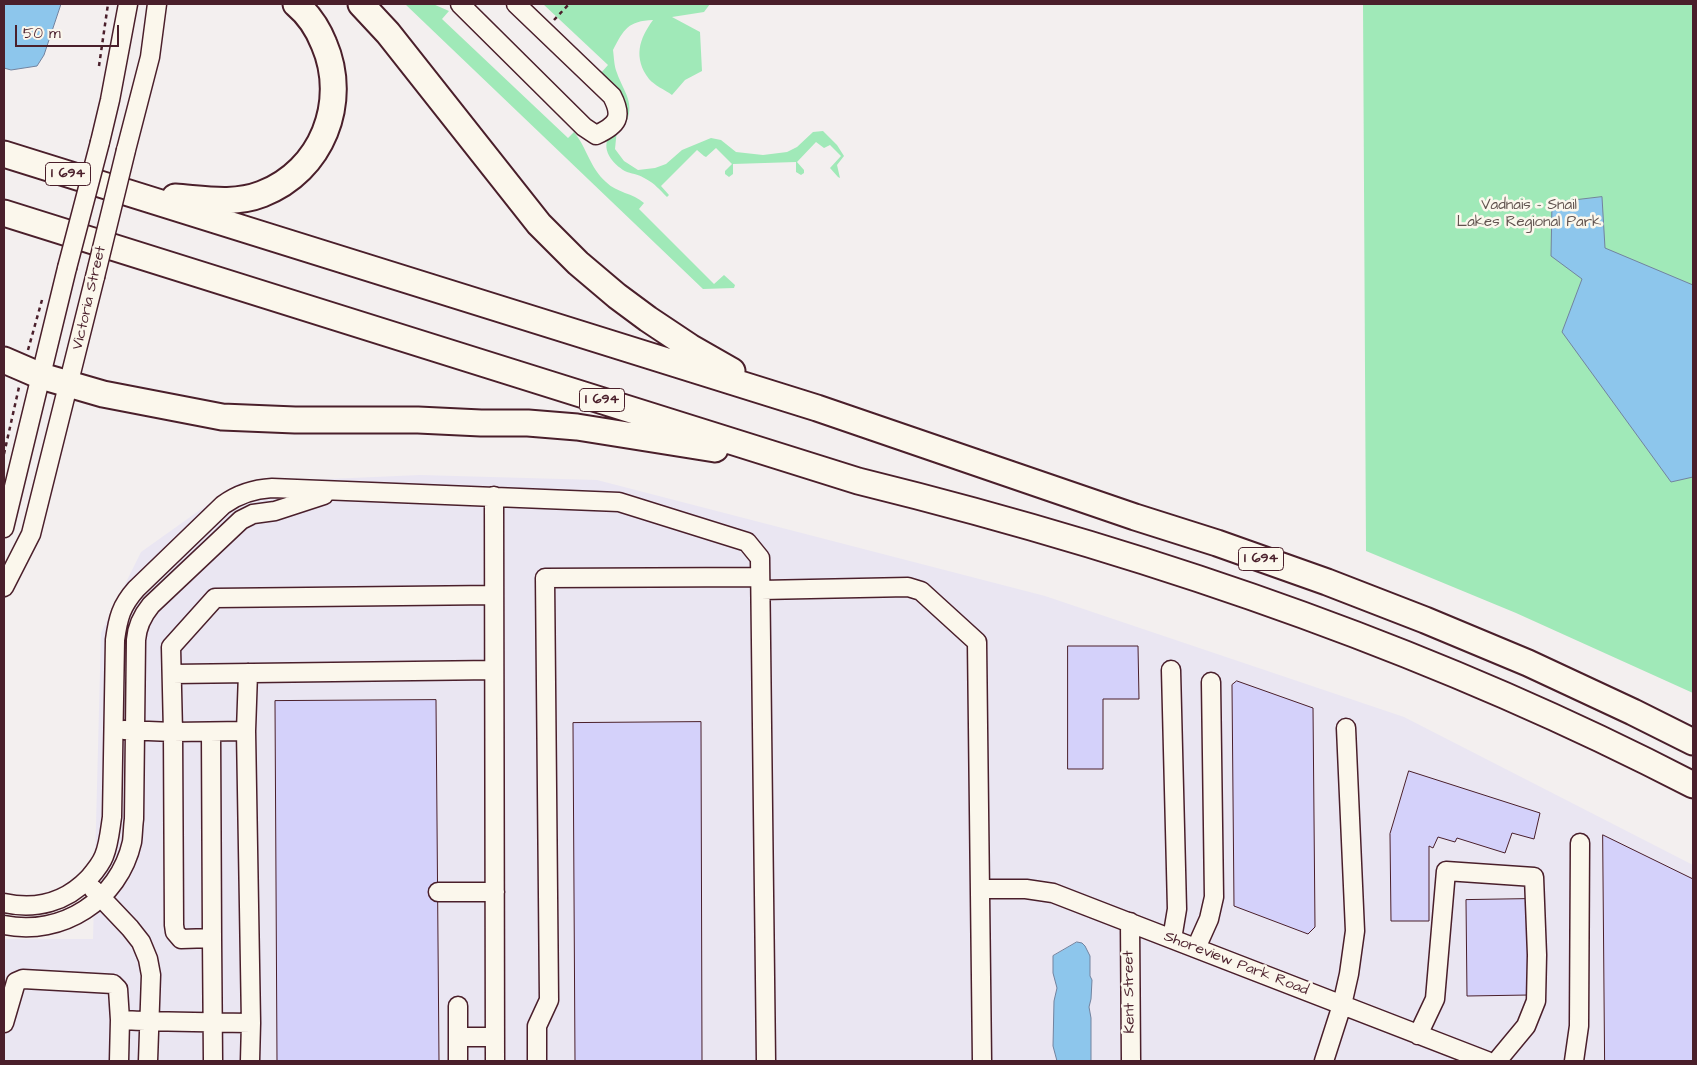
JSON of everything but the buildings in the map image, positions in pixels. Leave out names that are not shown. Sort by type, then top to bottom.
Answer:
[{"type":"highway","points":[[133,194],[223,201],[242,200],[277,188],[294,176],[309,160],[328,128],[334,90],[333,74],[329,54],[321,37],[312,22],[296,4]]},
{"type":"highway","points":[[361,4],[388,32],[539,224],[578,263],[617,296],[690,347],[769,389],[817,408]]},
{"type":"highway","name":"I 694","points":[[4,154],[817,408],[1126,514],[1217,543],[1336,585],[1528,663],[1693,742]]},
{"type":"highway","name":"I 694","points":[[4,213],[835,474],[1063,535],[1159,564],[1260,598],[1476,683],[1591,734],[1693,785]]},
{"type":"highway","points":[[4,360],[41,376],[103,394],[222,417],[294,420],[418,420],[528,423],[577,427],[709,448],[768,462],[835,474]]},
{"type":"street","name":"Victoria Street","points":[[4,528],[67,268],[100,142],[114,81],[128,4]]},
{"type":"street","name":"Victoria Street","points":[[4,587],[31,534],[150,57],[157,4]]},
{"type":"street","points":[[460,4],[584,127],[596,135],[608,130],[617,119],[619,108],[612,96],[516,4]]},
{"type":"street","points":[[4,904],[38,906],[55,902],[69,895],[86,881],[99,866],[105,855],[112,817],[115,640],[124,604],[136,589],[223,505],[235,497],[248,491],[260,489],[619,502],[747,542],[760,558],[766,1061]]},
{"type":"street","points":[[4,926],[26,928],[59,923],[76,916],[102,898],[116,879],[127,858],[132,841],[134,819],[137,631],[140,621],[151,605],[241,520],[253,514],[275,511],[337,491]]},
{"type":"street","points":[[494,496],[495,1061]]},
{"type":"street","name":"Victoria Street","points":[[4,570],[4,587]]},
{"type":"street","points":[[537,1061],[537,1026],[549,1000],[545,578],[908,587],[921,590],[977,642],[982,1061]]},
{"type":"street","points":[[212,938],[181,939],[175,932],[174,926],[171,647],[216,598],[494,595]]},
{"type":"street","points":[[172,674],[494,670]]},
{"type":"street","points":[[1171,670],[1177,909],[1172,939]]},
{"type":"street","points":[[248,673],[246,731],[250,1061]]},
{"type":"street","points":[[1196,948],[1209,919],[1214,897],[1211,682]]},
{"type":"street","points":[[1324,1061],[1342,1005],[1349,974],[1355,931],[1346,728]]},
{"type":"street","points":[[114,730],[173,732],[246,731]]},
{"type":"street","points":[[211,732],[212,1061]]},
{"type":"street","points":[[1574,1061],[1579,1026],[1580,843]]},
{"type":"street","points":[[1418,1034],[1435,999],[1446,871],[1534,877],[1537,955],[1536,1001],[1526,1026],[1497,1061]]},
{"type":"street","points":[[86,881],[130,928],[141,942],[144,950],[151,975],[148,1061]]},
{"type":"street","name":"Shoreview Park Road","points":[[980,889],[1026,889],[1053,894],[1130,922],[1487,1061]]},
{"type":"street","points":[[438,892],[495,892]]},
{"type":"street","name":"Kent Street","points":[[1130,922],[1131,1061]]},
{"type":"street","points":[[4,1023],[16,982],[23,979],[113,984],[118,989],[120,1020],[119,1061]]},
{"type":"street","points":[[458,1006],[458,1061]]},
{"type":"street","points":[[120,1020],[251,1023]]},
{"type":"street","points":[[458,1037],[495,1037]]},
{"type":"path","points":[[99,67],[108,4]]},
{"type":"path","points":[[544,30],[569,4]]},
{"type":"shaded area","points":[[420,475],[597,480],[1045,596],[1404,717],[1693,865],[1693,1061],[4,1061],[4,939],[93,939],[101,633],[141,552],[238,483]]},
{"type":"green space","points":[[405,4],[433,4],[449,11],[442,19],[568,138],[574,132],[596,171],[610,186],[644,203],[639,209],[714,284],[724,275],[735,285],[734,288],[703,289]]},
{"type":"green space","points":[[543,4],[710,4],[704,12],[672,17],[700,32],[702,71],[685,80],[672,95],[651,81],[641,64],[640,49],[644,34],[653,20],[632,24],[620,37],[613,50],[616,70],[629,104],[625,125],[622,123],[625,109],[622,97],[600,74],[608,65]]},
{"type":"green space","name":"Vadnais - Snail Lakes Regional Park","points":[[1363,4],[1693,4],[1693,693],[1516,613],[1366,551]]},
{"type":"green space","points":[[617,129],[615,149],[624,161],[638,170],[655,168],[666,164],[682,150],[711,138],[721,140],[736,152],[763,155],[787,152],[797,147],[813,132],[823,131],[837,145],[844,156],[837,165],[840,178],[830,168],[841,156],[830,145],[824,148],[816,142],[797,162],[804,170],[804,173],[801,175],[796,172],[796,162],[733,164],[733,174],[729,177],[725,174],[725,171],[732,164],[716,148],[706,157],[697,150],[661,186],[669,195],[667,197],[652,183],[641,176],[623,170],[610,158],[606,148],[607,142],[610,135]]},
{"type":"water","points":[[4,4],[61,4],[44,55],[37,66],[11,70],[4,68]]},
{"type":"water","points":[[1602,197],[1605,248],[1693,285],[1693,477],[1671,482],[1562,332],[1582,279],[1551,256],[1552,203]]},
{"type":"water","points":[[1077,942],[1085,946],[1090,956],[1090,976],[1092,980],[1089,1007],[1091,1018],[1091,1061],[1057,1061],[1053,1046],[1054,1001],[1057,988],[1053,973],[1053,956]]}]
